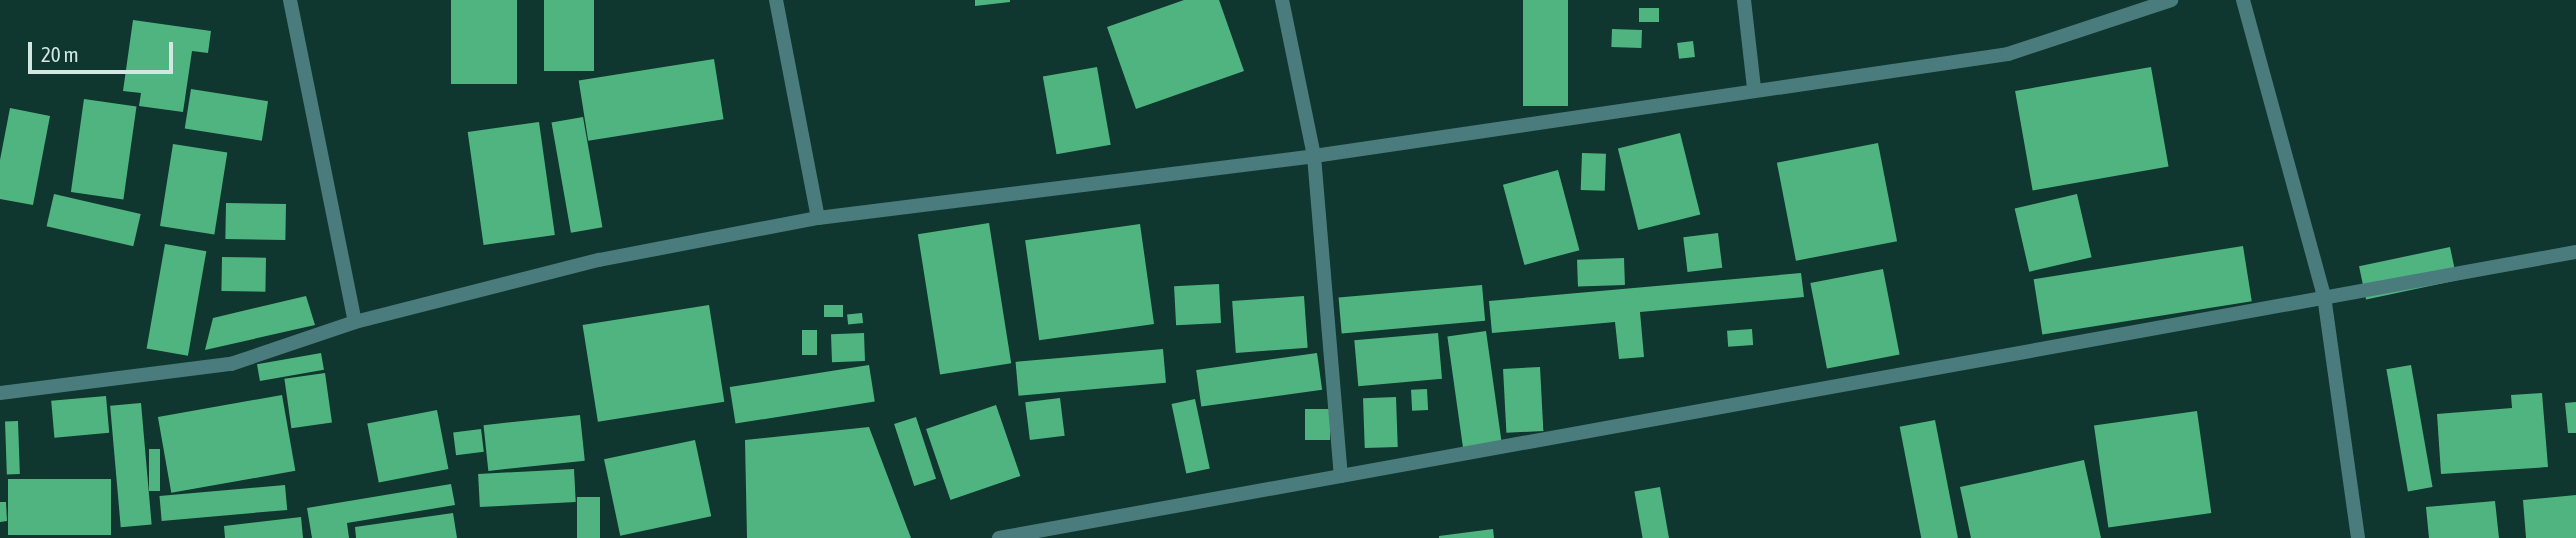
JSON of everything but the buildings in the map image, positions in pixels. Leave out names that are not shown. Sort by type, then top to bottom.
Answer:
[{"type":"street","points":[[289,0],[355,322]]},
{"type":"street","points":[[776,0],[818,218]]},
{"type":"street","points":[[1282,0],[1314,156],[1341,476]]},
{"type":"street","points":[[1744,0],[1754,88]]},
{"type":"street","points":[[0,393],[231,364],[355,322],[599,260],[818,218],[1314,156],[1754,88],[2008,54],[2171,0]]},
{"type":"street","points":[[2243,0],[2324,296],[2358,538]]},
{"type":"street","points":[[999,538],[2576,252]]}]
